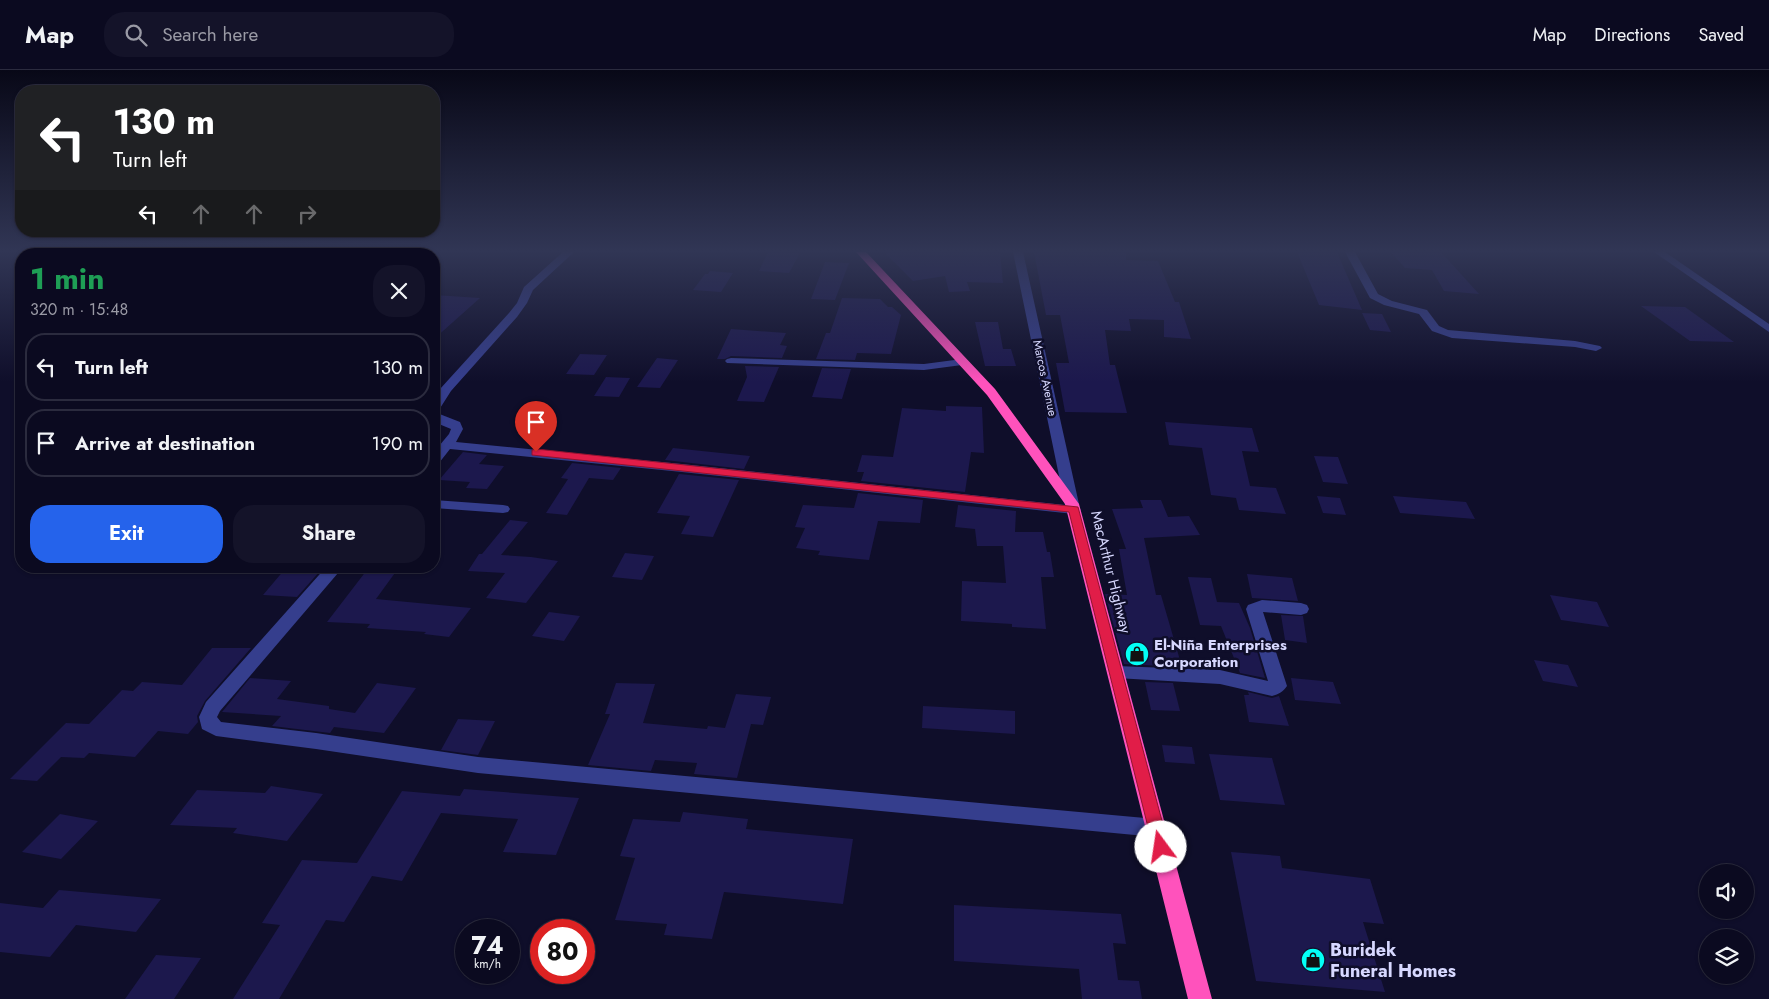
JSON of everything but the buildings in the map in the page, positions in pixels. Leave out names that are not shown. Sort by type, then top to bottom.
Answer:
[{"type":"highway","name":"MacArthur Highway","points":[[900,295],[991,392],[1073,507],[1200,999]]},
{"type":"street","points":[[440,400],[446,389],[514,315],[525,295]]},
{"type":"street","name":"Marcos Avenue","points":[[1027,295],[1073,507]]},
{"type":"street","points":[[1374,295],[1388,303],[1423,312],[1432,327],[1442,333],[1575,344],[1596,348]]},
{"type":"street","points":[[1723,295],[1769,329]]},
{"type":"street","points":[[731,361],[914,367],[941,366],[962,362]]},
{"type":"street","points":[[440,420],[455,425],[457,430],[440,453]]},
{"type":"street","points":[[447,445],[612,459],[683,469],[1073,507]]},
{"type":"street","points":[[440,504],[503,508]]},
{"type":"street","points":[[330,573],[213,707],[208,716],[209,724],[229,731],[316,741],[478,765],[1156,828]]},
{"type":"street","points":[[1116,672],[1220,677],[1272,689],[1278,686],[1254,609],[1262,606],[1301,609]]},
{"type":"place","name":"El-Niña Enterprises Corporation","points":[[1137,654]]},
{"type":"place","name":"Buridek Funeral Homes","points":[[1313,960]]},
{"type":"route","points":[[536,452],[1074,510],[1161,847]]}]
